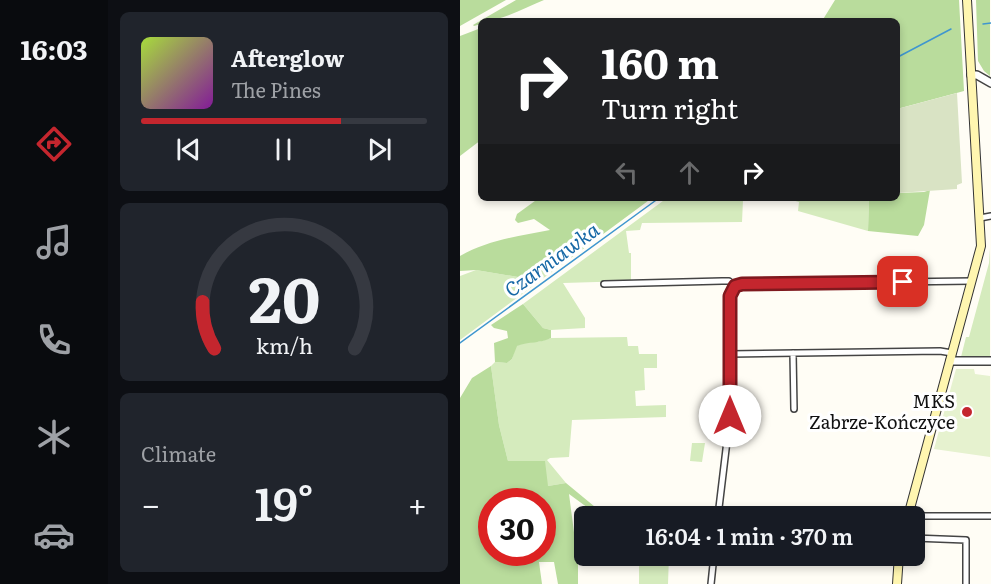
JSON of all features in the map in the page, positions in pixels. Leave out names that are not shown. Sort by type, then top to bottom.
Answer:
[{"type":"main road","points":[[914,506],[981,246],[967,0]]},
{"type":"main road","points":[[897,584],[898,566]]},
{"type":"street","points":[[971,75],[977,75],[991,83]]},
{"type":"street","points":[[980,218],[991,216]]},
{"type":"street","points":[[604,284],[729,281],[735,286]]},
{"type":"street","points":[[719,506],[730,416],[730,296],[735,286],[742,284],[972,281]]},
{"type":"street","points":[[730,354],[940,351],[951,357],[991,361]]},
{"type":"street","points":[[793,353],[794,409]]},
{"type":"street","points":[[925,516],[991,516]]},
{"type":"street","points":[[925,538],[966,540],[966,584]]},
{"type":"street","points":[[711,584],[713,566]]},
{"type":"green space","points":[[460,0],[506,0],[460,26]]},
{"type":"green space","points":[[516,0],[544,0],[505,16],[485,18]]},
{"type":"green space","points":[[835,0],[959,0],[964,91],[900,108],[900,18],[824,18]]},
{"type":"green space","points":[[976,0],[990,0],[990,76],[978,61]]},
{"type":"green space","points":[[478,29],[478,142],[460,156],[460,36]]},
{"type":"green space","points":[[957,93],[962,183],[957,185],[957,189],[900,193],[900,108]]},
{"type":"green space","points":[[930,190],[924,225],[918,236],[868,231],[869,201],[900,201],[900,193]]},
{"type":"green space","points":[[535,201],[648,201],[549,274],[546,271],[518,277],[476,270],[460,271],[460,256],[504,239],[550,230],[534,219],[518,223],[515,220],[517,214]]},
{"type":"green space","points":[[663,201],[743,201],[742,222],[642,223],[640,230],[626,231],[629,253],[631,253],[631,281],[563,283],[585,318],[585,328],[551,330],[543,328],[523,304]]},
{"type":"green space","points":[[796,201],[869,201],[868,231],[798,211],[799,202]]},
{"type":"green space","points":[[990,248],[990,357],[961,357],[966,337],[969,337],[989,263]]},
{"type":"green space","points":[[476,270],[518,277],[546,271],[549,274],[460,340],[460,276]]},
{"type":"green space","points":[[523,304],[543,328],[551,330],[551,338],[517,346],[512,359],[507,363],[495,362],[494,343],[508,338],[507,331],[491,325]]},
{"type":"green space","points":[[627,337],[628,346],[638,346],[639,354],[657,354],[657,368],[644,368],[645,390],[635,391],[636,406],[666,405],[666,417],[572,420],[569,457],[547,460],[566,483],[548,486],[508,461],[499,425],[491,366],[495,362],[507,363],[512,359],[516,346],[529,341],[538,342],[551,338]]},
{"type":"green space","points":[[491,366],[499,425],[508,461],[545,461],[548,486],[566,483],[594,506],[585,506],[569,494],[574,532],[574,566],[578,566],[578,584],[558,584],[555,566],[556,488],[478,488],[478,566],[540,566],[542,584],[460,584],[460,398],[472,378]]},
{"type":"green space","name":"MKS Zabrze-Kończyce","points":[[956,369],[974,369],[975,374],[990,376],[990,457],[934,449]]},
{"type":"green space","points":[[692,443],[705,443],[702,462],[690,461]]},
{"type":"green space","points":[[639,566],[669,566],[668,584],[639,584]]},
{"type":"waterway","name":"Czarniawka","points":[[983,24],[991,23]]},
{"type":"waterway","name":"Czarniawka","points":[[900,56],[951,29]]},
{"type":"waterway","name":"Czarniawka","points":[[460,343],[655,201]]},
{"type":"place","name":"MKS Zabrze-Kończyce","points":[[967,412]]},
{"type":"route","points":[[730,416],[730,296],[735,286],[742,284],[903,282]]}]
